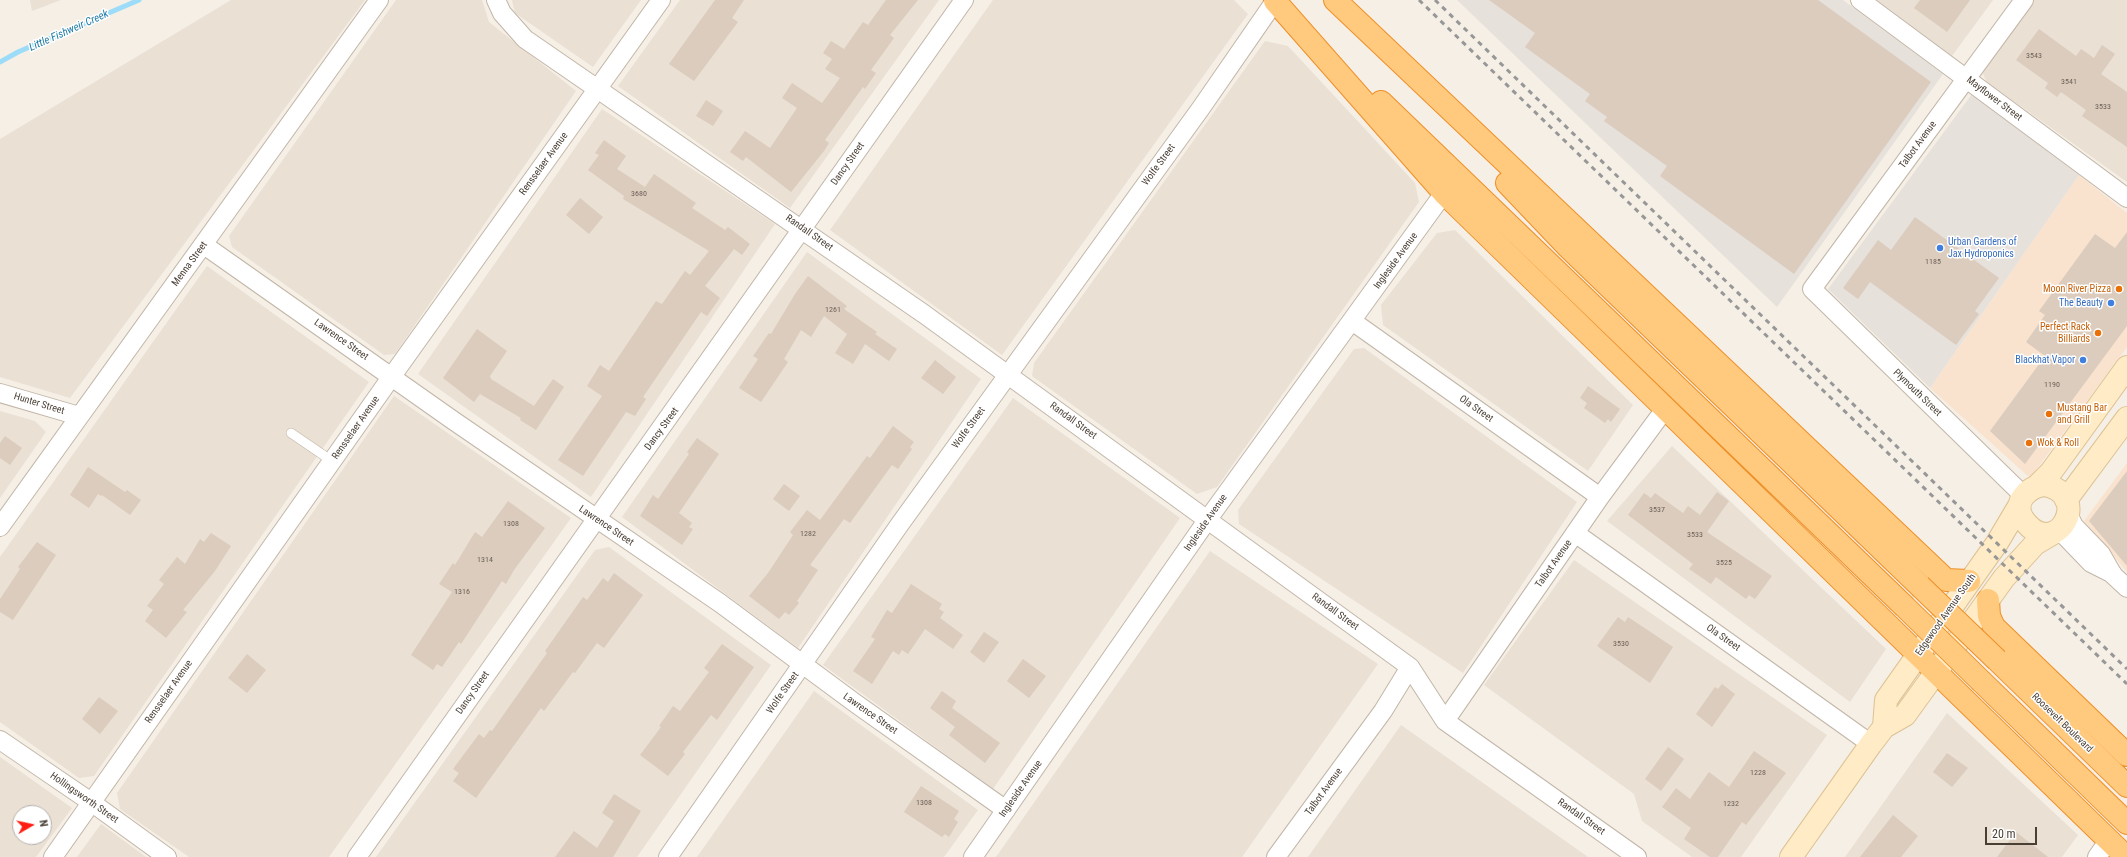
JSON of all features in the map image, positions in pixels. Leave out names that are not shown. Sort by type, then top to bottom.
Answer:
[{"type":"highway","points":[[1274,0],[1444,193],[1918,655],[2103,849],[2126,857]]},
{"type":"highway","points":[[1274,0],[1549,262],[2127,823]]},
{"type":"highway","points":[[1334,0],[1946,580],[1969,581]]},
{"type":"highway","name":"Roosevelt Boulevard","points":[[1334,0],[1566,245],[2127,786]]},
{"type":"highway","points":[[1988,600],[1989,616],[1994,627],[2127,755]]},
{"type":"main road","name":"Edgewood Avenue South","points":[[1884,727],[1886,700],[1997,543],[2026,496],[2052,472],[2127,367]]},
{"type":"main road","points":[[1791,857],[1884,727],[1905,715],[1988,600],[2025,553],[2061,520],[2127,418]]},
{"type":"main road","points":[[2044,485],[2057,489],[2061,520],[2040,534],[2022,518],[2026,496],[2044,485]]},
{"type":"street","name":"Menna Street","points":[[0,527],[78,416],[204,245],[379,0]]},
{"type":"street","name":"Randall Street","points":[[496,0],[502,13],[525,39],[802,229],[1008,374],[1410,667],[1445,721],[1637,857]]},
{"type":"street","name":"Rensselaer Avenue","points":[[52,857],[392,376],[661,0]]},
{"type":"street","name":"Dancy Street","points":[[357,857],[964,0]]},
{"type":"street","name":"Wolfe Street","points":[[668,857],[900,524],[1201,108],[1274,0]]},
{"type":"street","name":"Mayflower Street","points":[[1860,0],[2127,198]]},
{"type":"street","name":"Talbot Avenue","points":[[1812,289],[2024,0]]},
{"type":"street","name":"Ingleside Avenue","points":[[973,857],[1208,519],[1444,193]]},
{"type":"street","name":"Lawrence Street","points":[[204,245],[597,520],[720,604],[1006,810]]},
{"type":"street","name":"Plymouth Street","points":[[1812,289],[2026,496]]},
{"type":"street","name":"Ola Street","points":[[1352,321],[1600,497]]},
{"type":"street","name":"Hunter Street","points":[[0,393],[78,416]]},
{"type":"street","name":"Talbot Avenue","points":[[1445,721],[1600,497],[1665,409]]},
{"type":"street","points":[[2061,520],[2091,563],[2114,575],[2127,588]]},
{"type":"street","name":"Ola Street","points":[[1575,533],[1871,744]]},
{"type":"street","name":"Talbot Avenue","points":[[1276,857],[1383,711],[1410,667]]},
{"type":"street","name":"Hollingsworth Street","points":[[0,740],[91,802],[167,857]]},
{"type":"lane","points":[[291,433],[332,461]]},
{"type":"shaded area","points":[[30,0],[61,0],[32,11]]},
{"type":"shaded area","points":[[231,0],[365,0],[70,398],[0,377],[0,139]]},
{"type":"shaded area","points":[[396,0],[482,0],[489,22],[576,91],[395,354],[384,355],[232,247],[229,236]]},
{"type":"shaded area","points":[[512,0],[641,0],[593,67],[515,13]]},
{"type":"shaded area","points":[[680,0],[939,0],[790,208],[618,86]]},
{"type":"shaded area","points":[[993,0],[1234,0],[1248,14],[1002,355],[830,230]]},
{"type":"shaded area","points":[[1457,0],[1843,0],[1943,74],[1777,307]]},
{"type":"shaded area","points":[[1877,0],[1993,0],[1952,56]]},
{"type":"shaded area","points":[[2034,0],[2127,0],[2127,182],[1987,82],[1983,74],[1987,62]]},
{"type":"shaded area","points":[[1265,41],[1288,46],[1415,183],[1419,202],[1217,487],[1197,494],[1032,376],[1034,363]]},
{"type":"shaded area","points":[[1972,94],[2079,175],[1930,388],[1828,289]]},
{"type":"shaded area","points":[[602,109],[775,224],[591,497],[418,374]]},
{"type":"shaded area","points":[[2079,175],[2127,213],[2127,347],[2030,478],[1930,388]]},
{"type":"shaded area","points":[[1455,230],[1633,405],[1588,471],[1383,325],[1381,305],[1437,233]]},
{"type":"shaded area","points":[[807,252],[981,379],[798,648],[622,517]]},
{"type":"shaded area","points":[[207,266],[369,382],[94,776],[79,778],[0,722],[0,557]]},
{"type":"shaded area","points":[[1364,348],[1577,502],[1463,673],[1239,524],[1238,510],[1354,349]]},
{"type":"shaded area","points":[[394,396],[571,518],[329,857],[189,857],[120,809],[117,793]]},
{"type":"shaded area","points":[[1013,398],[1180,518],[993,789],[823,665]]},
{"type":"shaded area","points":[[0,411],[35,421],[46,432],[0,498]]},
{"type":"shaded area","points":[[1672,446],[1886,649],[1850,702],[1607,521]]},
{"type":"shaded area","points":[[2127,463],[2127,572],[2084,521]]},
{"type":"shaded area","points":[[609,547],[771,665],[637,857],[376,857],[595,550]]},
{"type":"shaded area","points":[[1210,551],[1378,664],[1242,857],[996,857]]},
{"type":"shaded area","points":[[1574,560],[1827,735],[1741,857],[1692,857],[1642,821],[1634,794],[1484,685]]},
{"type":"shaded area","points":[[814,691],[978,810],[944,857],[697,857]]},
{"type":"shaded area","points":[[1947,713],[2078,835],[2062,857],[1845,857]]},
{"type":"shaded area","points":[[1401,725],[1588,857],[1308,857]]},
{"type":"shaded area","points":[[0,757],[72,808],[52,835],[52,805],[12,805],[12,845],[45,845],[36,857],[0,857]]},
{"type":"shaded area","points":[[101,824],[146,857],[77,857]]},
{"type":"building","points":[[715,0],[744,0],[732,18],[738,22],[694,81],[669,64]]},
{"type":"building","points":[[886,0],[918,0],[890,35],[894,38],[871,70],[876,73],[865,89],[863,87],[825,140],[829,143],[824,151],[791,192],[746,157],[743,161],[730,152],[745,131],[770,148],[797,108],[782,98],[792,83],[822,103],[840,78],[825,69],[832,59],[823,53],[831,41],[844,49],[863,22],[868,25]]},
{"type":"building","points":[[1489,0],[1818,0],[1931,82],[1794,274],[1660,176],[1667,166],[1604,121],[1607,117],[1585,101],[1590,94],[1525,47],[1535,33]]},
{"type":"building","points":[[1920,0],[1970,0],[1947,32],[1914,8]]},
{"type":"building","points":[[2039,29],[2076,56],[2081,49],[2094,58],[2102,45],[2115,54],[2101,74],[2127,92],[2127,147],[2082,116],[2086,110],[2061,92],[2057,97],[2045,88],[2048,83],[2016,60]]},
{"type":"building","points":[[706,100],[723,111],[713,126],[696,116]]},
{"type":"building","points":[[604,140],[626,156],[617,169],[645,187],[654,174],[696,203],[692,208],[725,230],[728,227],[750,244],[742,255],[734,249],[705,286],[720,298],[707,316],[701,312],[643,397],[646,399],[635,416],[626,412],[583,476],[558,460],[602,396],[587,386],[600,365],[609,371],[656,301],[662,304],[685,271],[690,275],[709,251],[623,199],[624,196],[588,170],[599,155],[595,153]]},
{"type":"building","points":[[580,198],[603,217],[589,234],[566,215]]},
{"type":"building","points":[[1915,217],[1999,278],[1975,311],[1979,314],[1956,345],[1870,282],[1858,299],[1843,288],[1878,240],[1891,250]]},
{"type":"building","points":[[2127,232],[2127,326],[2025,464],[1990,431],[2045,356],[2026,342],[2045,315],[2039,311],[2095,234],[2115,248]]},
{"type":"building","points":[[808,276],[847,306],[844,309],[877,332],[875,334],[897,349],[889,361],[865,344],[853,364],[835,353],[847,334],[824,316],[811,337],[801,330],[784,359],[788,362],[761,402],[739,388],[758,359],[753,356],[769,333],[771,334],[795,294]]},
{"type":"building","points":[[477,329],[507,351],[490,376],[491,379],[534,406],[553,379],[564,387],[536,430],[520,420],[521,418],[480,394],[474,402],[443,378]]},
{"type":"building","points":[[935,360],[956,377],[943,394],[921,378]]},
{"type":"building","points":[[1588,386],[1620,409],[1611,422],[1608,419],[1605,423],[1584,408],[1587,403],[1580,398]]},
{"type":"building","points":[[893,426],[914,442],[910,447],[912,449],[898,469],[892,465],[850,523],[844,519],[810,565],[818,570],[797,601],[799,603],[789,615],[785,612],[779,619],[749,596],[768,573],[793,535],[790,532],[807,510],[820,520],[867,456],[870,458]]},
{"type":"building","points":[[5,436],[22,448],[10,465],[0,458],[0,443]]},
{"type":"building","points":[[697,438],[719,454],[679,513],[692,523],[689,527],[693,529],[682,545],[640,516],[653,495],[658,499],[689,454],[687,452]]},
{"type":"building","points":[[88,467],[125,492],[127,490],[141,500],[130,515],[102,495],[101,496],[98,494],[89,508],[70,495]]},
{"type":"building","points":[[2127,471],[2127,566],[2089,521]]},
{"type":"building","points":[[784,484],[800,496],[789,511],[773,499]]},
{"type":"building","points":[[1717,492],[1729,501],[1707,532],[1772,576],[1755,599],[1749,595],[1746,599],[1716,577],[1711,584],[1689,569],[1693,564],[1628,515],[1644,493],[1651,498],[1655,493],[1683,513],[1688,506],[1700,515]]},
{"type":"building","points":[[508,501],[545,528],[514,570],[506,584],[502,581],[461,644],[459,642],[442,667],[437,664],[433,670],[411,655],[452,592],[439,584],[453,563],[455,565],[475,532],[482,537]]},
{"type":"building","points":[[211,533],[231,546],[215,571],[183,610],[187,612],[166,638],[145,621],[153,610],[147,606],[164,584],[159,580],[177,557],[185,564],[200,539],[204,542]]},
{"type":"building","points":[[37,542],[56,555],[13,620],[0,612],[0,599],[20,569],[18,567]]},
{"type":"building","points":[[614,573],[643,595],[604,648],[597,643],[544,711],[541,708],[476,798],[453,781],[459,773],[453,769],[479,734],[484,738],[490,730],[492,731],[547,653],[545,651],[583,597],[587,600],[603,578],[608,582]]},
{"type":"building","points":[[911,584],[942,604],[939,609],[944,612],[940,618],[963,635],[953,649],[925,629],[908,654],[902,650],[899,655],[893,651],[872,684],[853,671],[875,639],[871,637],[887,610],[892,613]]},
{"type":"building","points":[[1618,617],[1625,622],[1628,617],[1673,647],[1650,683],[1597,646]]},
{"type":"building","points":[[984,632],[999,642],[984,663],[970,652]]},
{"type":"building","points":[[722,644],[754,667],[717,720],[711,715],[683,752],[685,754],[668,776],[640,755],[661,727],[659,726],[673,706],[680,711],[709,672],[704,668]]},
{"type":"building","points":[[247,654],[266,670],[247,693],[228,678]]},
{"type":"building","points":[[1023,659],[1046,676],[1029,698],[1007,681]]},
{"type":"building","points":[[1722,684],[1735,694],[1712,727],[1696,714],[1715,687],[1718,689]]},
{"type":"building","points":[[942,691],[956,701],[952,708],[1000,743],[985,763],[949,735],[955,727],[930,708]]},
{"type":"building","points":[[99,697],[118,711],[100,734],[82,719]]},
{"type":"building","points":[[1668,747],[1684,759],[1661,791],[1645,779]]},
{"type":"building","points":[[1754,751],[1786,773],[1746,825],[1742,822],[1718,857],[1710,857],[1684,839],[1691,828],[1662,807],[1676,788],[1690,799],[1709,772],[1729,787]]},
{"type":"building","points":[[1947,753],[1968,768],[1952,787],[1933,772]]},
{"type":"building","points":[[921,786],[959,811],[954,819],[958,822],[949,837],[945,834],[942,837],[904,812]]},
{"type":"building","points":[[614,794],[641,811],[613,857],[555,857],[574,831],[597,848],[614,821],[602,813]]},
{"type":"building","points":[[1893,815],[1918,836],[1901,857],[1860,857]]},
{"type":"building","points":[[2016,832],[2048,857],[1997,857]]},
{"type":"waterway","name":"Little Fishweir Creek","points":[[0,62],[18,52],[139,0]]},
{"type":"railway","points":[[1419,0],[2127,684]]},
{"type":"railway","points":[[1435,0],[2127,669]]},
{"type":"place","name":"Urban Gardens of Jax Hydroponics","points":[[1940,248]]},
{"type":"place","name":"Moon River Pizza","points":[[2119,289]]},
{"type":"place","name":"The Beauty","points":[[2111,303]]},
{"type":"place","name":"Perfect Rack Billiards","points":[[2098,333]]},
{"type":"place","name":"Blackhat Vapor","points":[[2083,360]]},
{"type":"place","name":"Mustang Bar and Grill","points":[[2049,414]]},
{"type":"place","name":"Wok & Roll","points":[[2029,443]]}]
